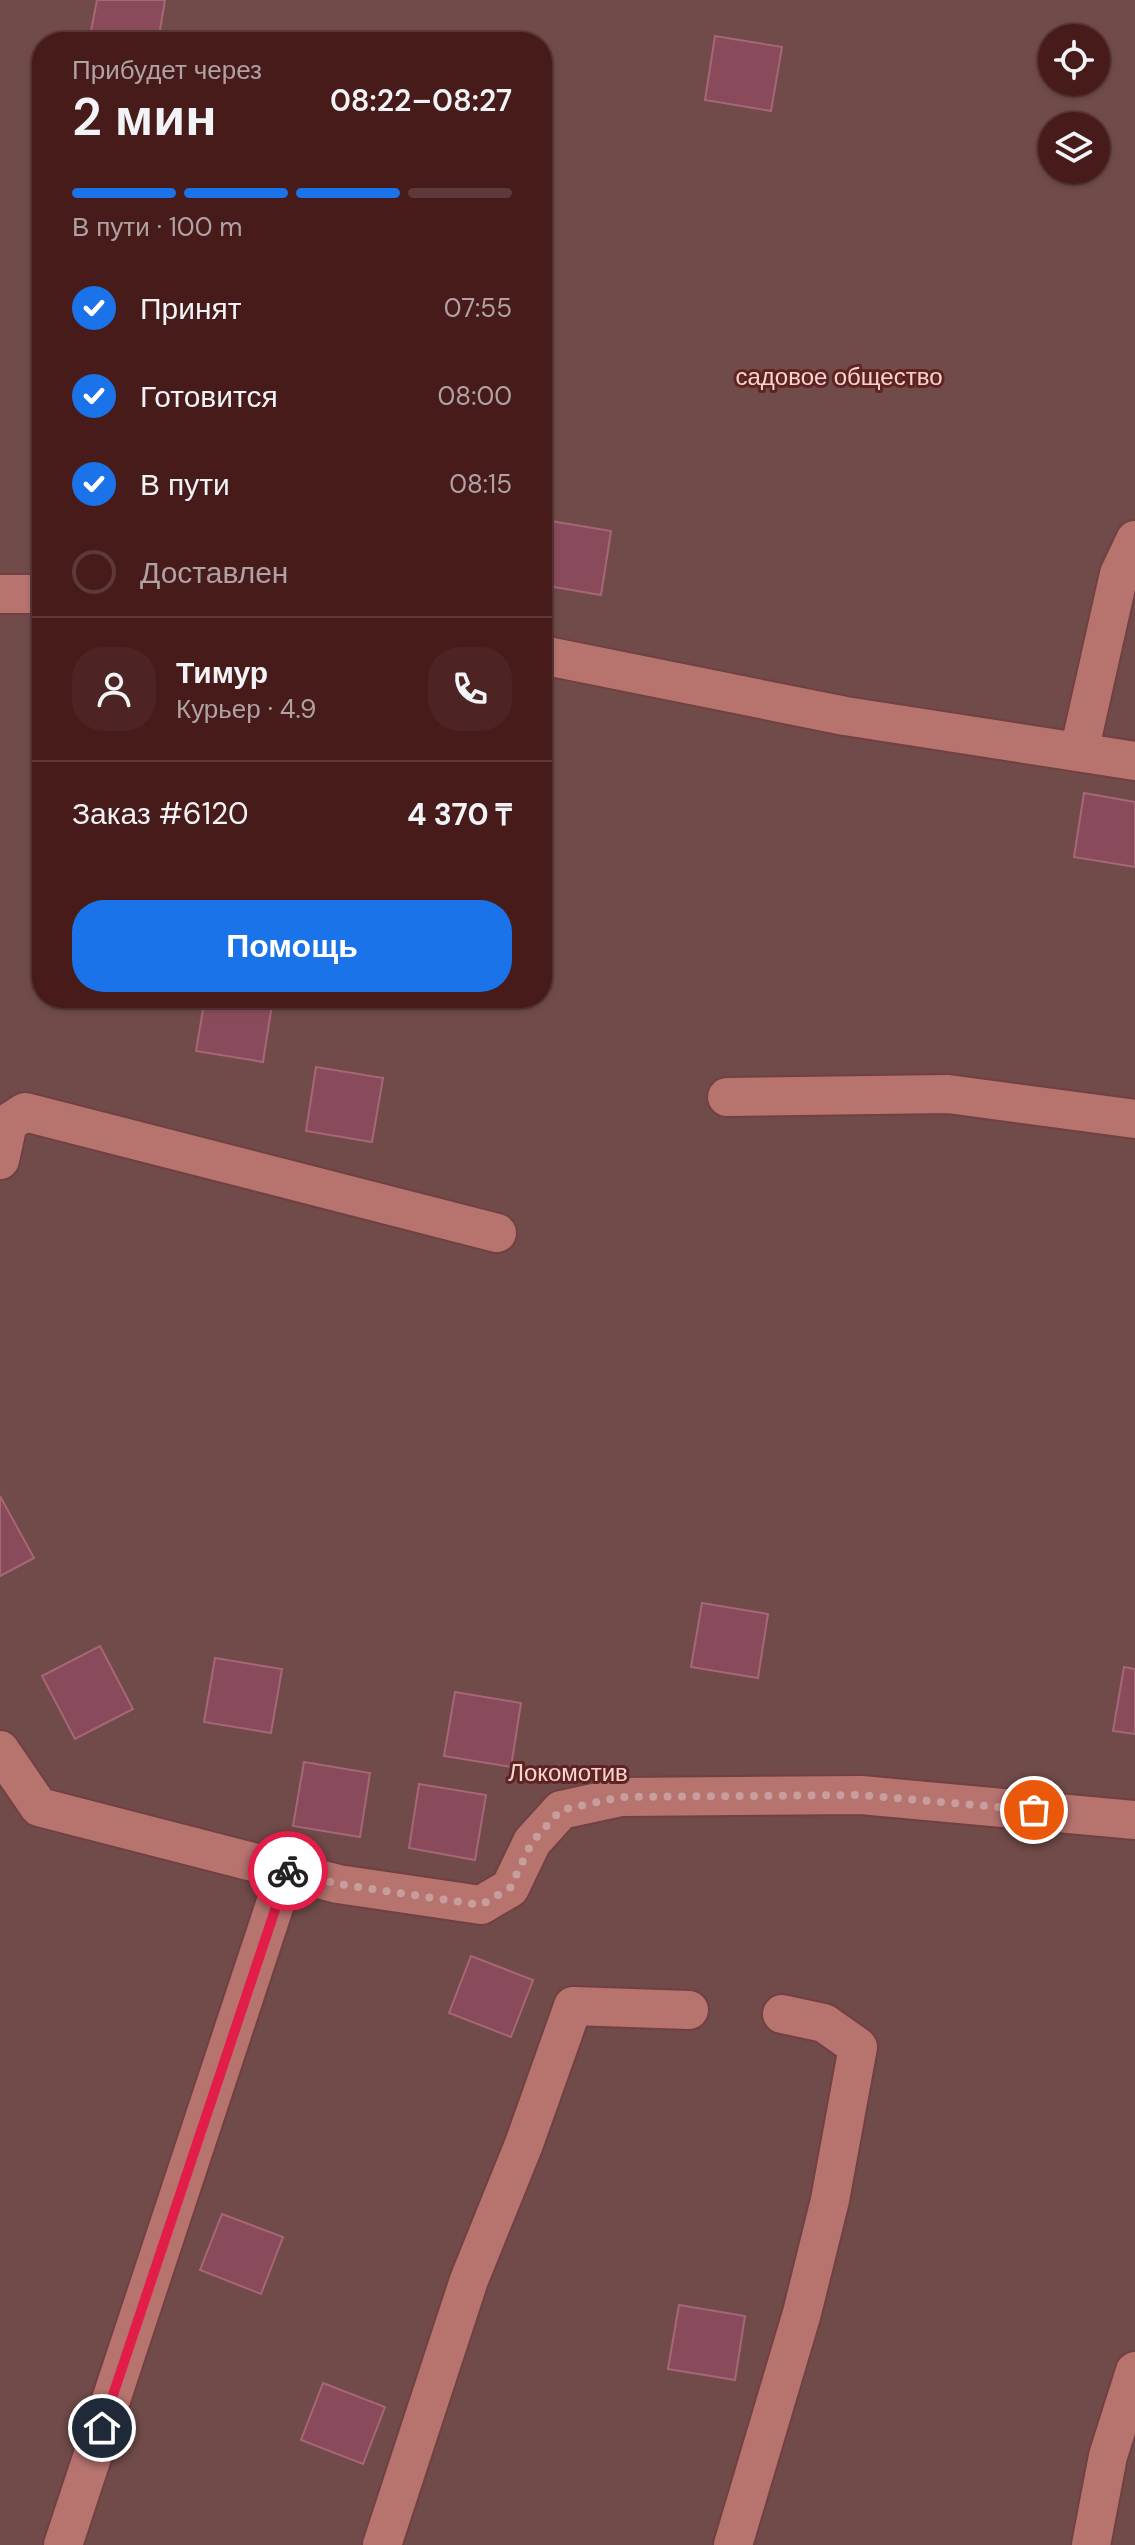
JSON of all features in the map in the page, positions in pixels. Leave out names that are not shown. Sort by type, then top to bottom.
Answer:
[{"type":"street","points":[[1079,752],[1119,574],[1135,540]]},
{"type":"street","points":[[0,594],[32,594]]},
{"type":"street","points":[[552,657],[845,716],[1135,761]]},
{"type":"street","points":[[727,1097],[948,1094],[1135,1119]]},
{"type":"street","points":[[0,1160],[8,1123],[25,1112],[497,1233]]},
{"type":"street","points":[[0,1750],[39,1807],[338,1884],[481,1905],[510,1888],[532,1842],[561,1810],[621,1797],[861,1795],[1135,1820]]},
{"type":"street","points":[[63,2545],[286,1871]]},
{"type":"street","points":[[382,2545],[469,2280],[524,2144],[573,2006],[689,2010]]},
{"type":"street","points":[[733,2545],[802,2313],[830,2200],[858,2047],[824,2023],[782,2014]]},
{"type":"street","points":[[1091,2545],[1108,2456],[1135,2371]]},
{"type":"green space","name":"Локомотив","points":[[0,0],[1135,0],[1135,2545],[0,2545]]},
{"type":"building","points":[[97,0],[165,0],[160,32],[91,31]]},
{"type":"building","points":[[715,36],[782,47],[771,111],[705,100]]},
{"type":"building","points":[[552,521],[611,531],[601,595],[552,587]]},
{"type":"building","points":[[1084,793],[1135,802],[1135,867],[1074,857]]},
{"type":"building","points":[[203,1008],[271,1008],[263,1062],[196,1051]]},
{"type":"building","points":[[316,1067],[383,1078],[372,1142],[306,1131]]},
{"type":"building","points":[[0,1496],[34,1558],[0,1576]]},
{"type":"building","points":[[702,1603],[768,1614],[758,1678],[691,1667]]},
{"type":"building","points":[[100,1646],[133,1709],[75,1739],[42,1676]]},
{"type":"building","points":[[215,1658],[282,1669],[271,1733],[204,1722]]},
{"type":"building","points":[[1124,1667],[1135,1669],[1135,1734],[1113,1731]]},
{"type":"building","points":[[455,1692],[521,1703],[511,1767],[444,1756]]},
{"type":"building","points":[[304,1762],[370,1773],[360,1837],[293,1826]]},
{"type":"building","points":[[419,1784],[486,1795],[475,1860],[409,1848]]},
{"type":"building","points":[[471,1956],[533,1980],[511,2037],[449,2013]]},
{"type":"building","points":[[222,2214],[283,2237],[261,2294],[200,2270]]},
{"type":"building","points":[[679,2305],[745,2316],[735,2380],[668,2369]]},
{"type":"building","points":[[323,2383],[385,2407],[363,2464],[301,2440]]},
{"type":"way so far","points":[[288,1871],[338,1884],[481,1905],[510,1888],[532,1842],[561,1810],[621,1797],[861,1795],[1034,1810]]},
{"type":"route","points":[[102,2428],[288,1871]]},
{"type":"park label","name":"садовое общество","points":[[839,376]]}]
